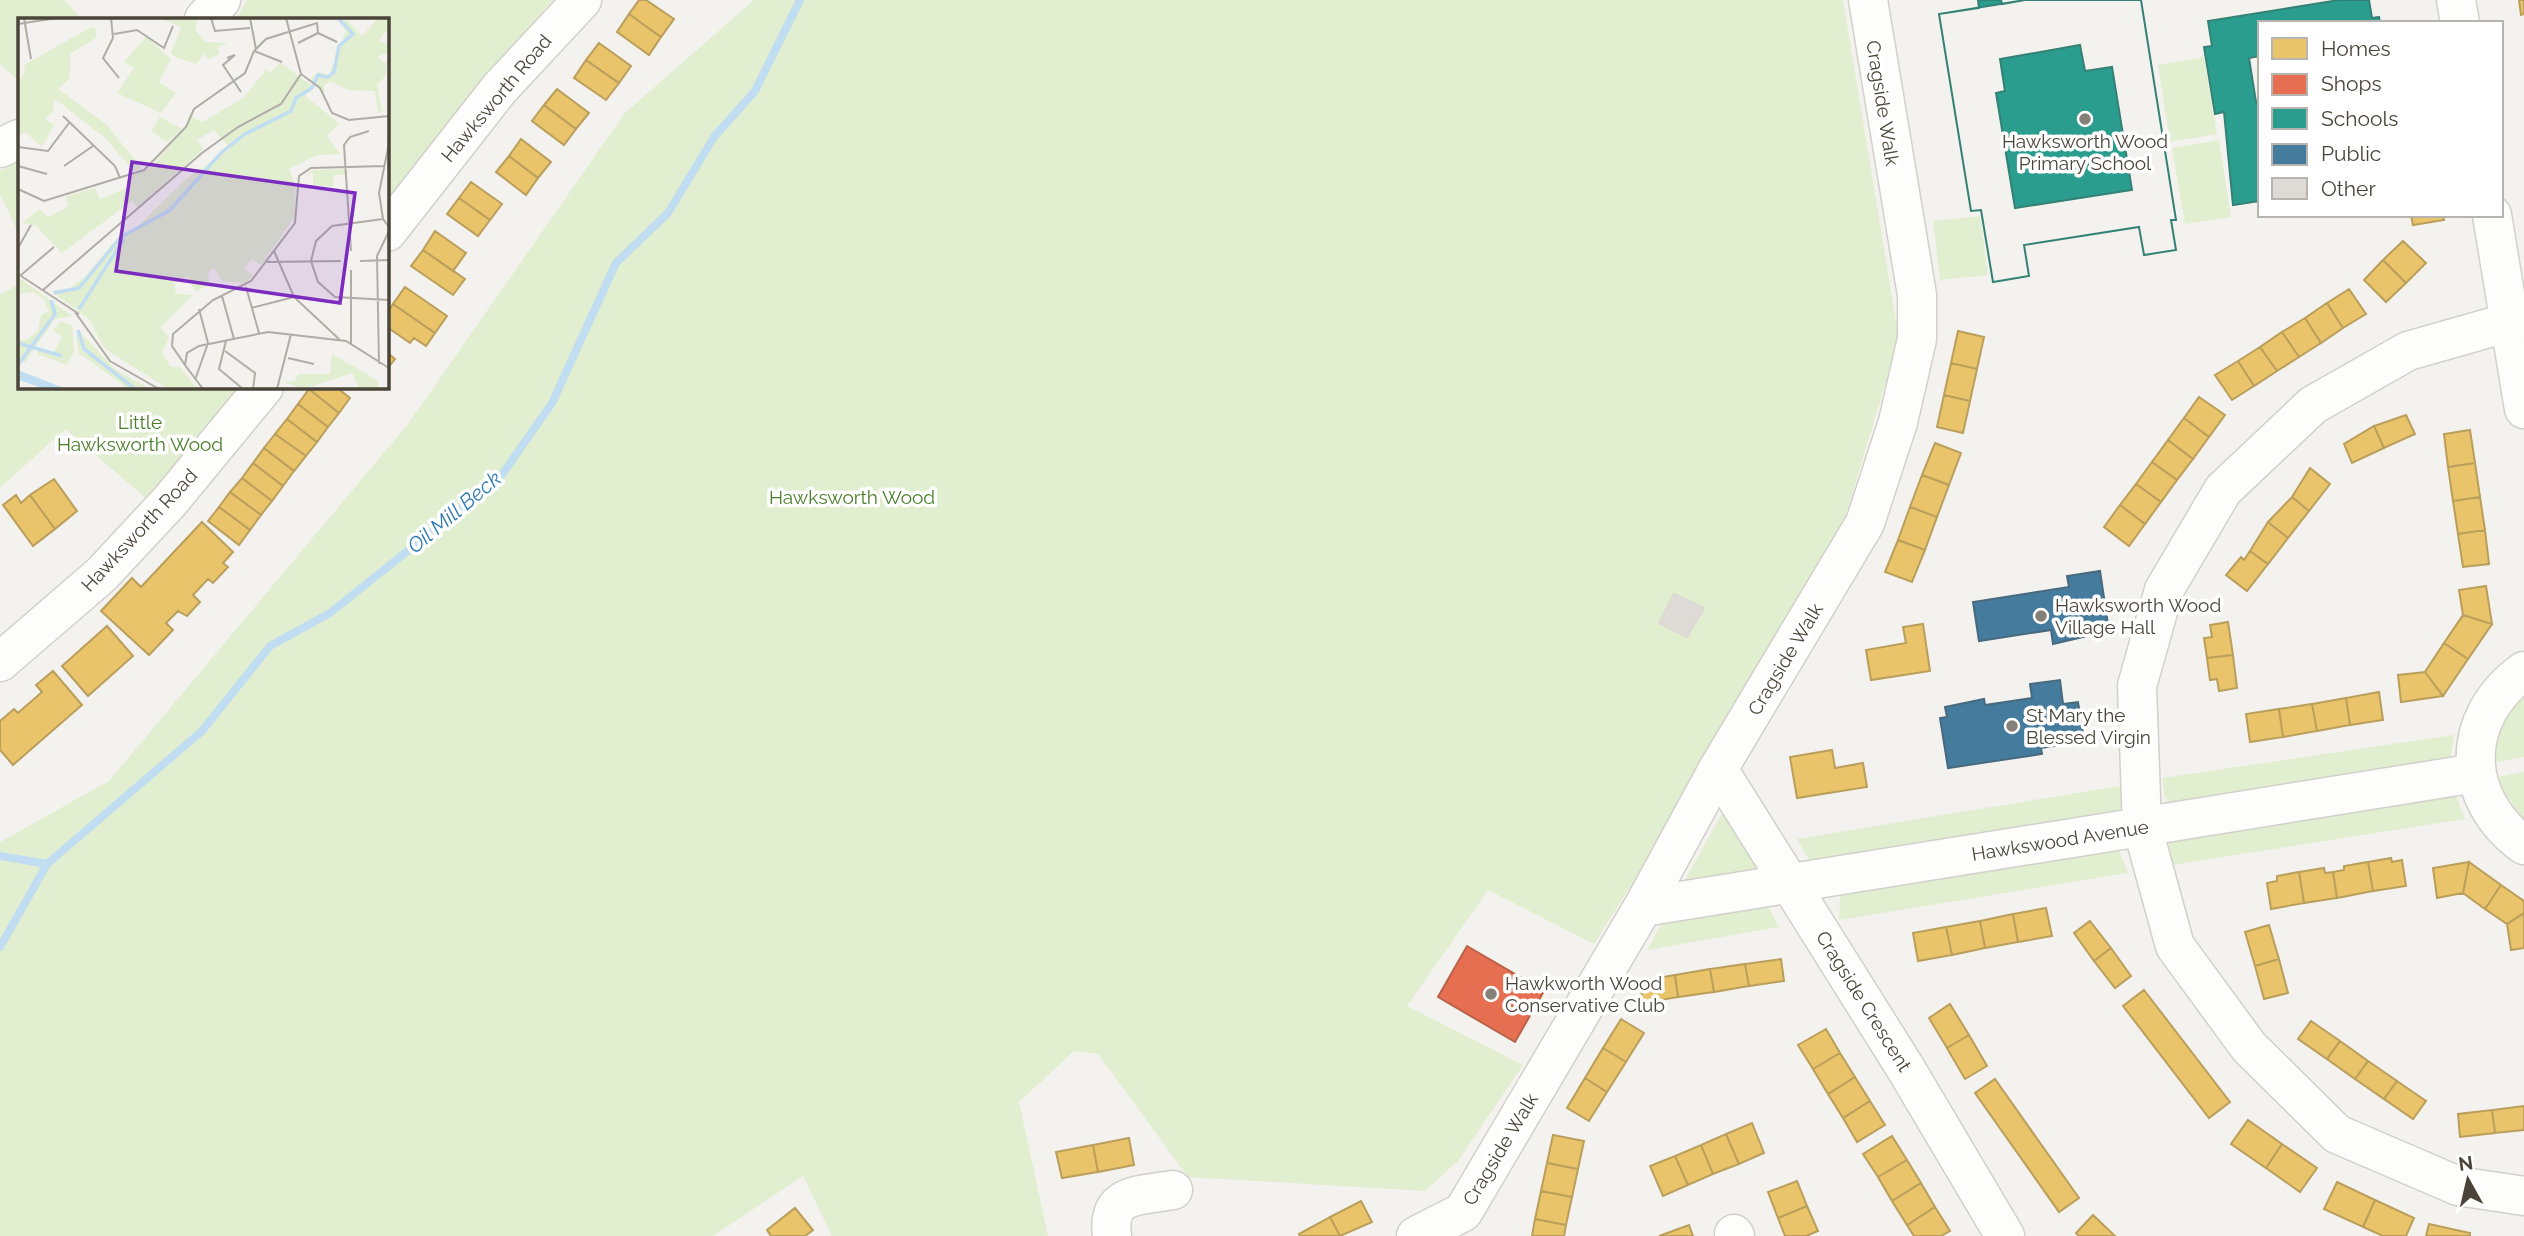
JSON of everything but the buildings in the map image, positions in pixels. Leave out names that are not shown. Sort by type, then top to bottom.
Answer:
[{"type":"street","points":[[205,18],[221,0]]},
{"type":"street","name":"Hawksworth Road","points":[[388,231],[500,88],[582,0]]},
{"type":"street","name":"Cragside Walk","points":[[1416,1236],[1468,1224],[1718,768],[1865,523],[1898,422],[1917,339],[1917,295],[1868,0]]},
{"type":"street","points":[[2456,0],[2460,21]]},
{"type":"street","points":[[0,148],[18,139]]},
{"type":"street","points":[[2492,217],[2517,319],[2524,409]]},
{"type":"street","points":[[2517,319],[2408,351],[2313,405],[2223,490],[2164,590],[2137,686],[2142,826],[2175,946],[2249,1048],[2337,1134],[2458,1186],[2524,1196]]},
{"type":"street","name":"Hawksworth Road","points":[[0,662],[101,575],[170,501],[263,388]]},
{"type":"street","points":[[2524,671],[2505,684],[2486,710],[2476,741],[2476,773],[2486,804],[2504,831],[2524,845]]},
{"type":"street","name":"Cragside Crescent","points":[[1718,768],[1906,1069],[2006,1236]]},
{"type":"street","name":"Hawkswood Avenue","points":[[1643,907],[2476,773]]},
{"type":"street","points":[[1112,1236],[1109,1217],[1114,1206],[1128,1199],[1173,1190]]},
{"type":"green space","points":[[0,0],[64,0],[81,18],[18,18],[18,80],[0,64]]},
{"type":"green space","points":[[247,0],[553,0],[485,76],[388,202],[388,18],[237,18]]},
{"type":"green space","name":"Hawksworth Wood","points":[[754,0],[1843,0],[1899,339],[1843,524],[1712,757],[1594,944],[1488,890],[1407,1006],[1523,1065],[1458,1161],[1425,1191],[1188,1177],[1098,1054],[1074,1051],[1019,1102],[1048,1236],[832,1236],[803,1176],[713,1236],[0,1236],[0,842],[109,781],[408,424],[625,113]]},
{"type":"green space","points":[[2204,57],[2217,134],[2170,142],[2158,65]]},
{"type":"green space","points":[[2219,140],[2231,217],[2185,224],[2172,148]]},
{"type":"green space","points":[[18,162],[18,232],[0,194],[0,171]]},
{"type":"green space","points":[[1980,216],[1988,275],[1940,280],[1933,221]]},
{"type":"green space","name":"Little Hawksworth Wood","points":[[18,285],[18,388],[241,388],[146,498],[65,429],[0,488],[0,295]]},
{"type":"green space","points":[[2524,692],[2524,757],[2495,762],[2498,732]]},
{"type":"green space","points":[[2454,735],[2450,764],[2173,807],[2165,797],[2162,778]]},
{"type":"green space","points":[[2524,772],[2524,820],[2499,785],[2498,777]]},
{"type":"green space","points":[[2125,785],[2122,807],[2113,816],[1820,866],[1809,860],[1797,839]]},
{"type":"green space","points":[[2454,791],[2465,819],[2172,865],[2168,839]]},
{"type":"green space","points":[[1728,803],[1765,870],[1681,887]]},
{"type":"green space","points":[[2116,843],[2128,873],[1839,920],[1840,896],[1846,888]]},
{"type":"green space","points":[[1765,901],[1779,927],[1647,950],[1661,925],[1673,914]]},
{"type":"waterway","name":"Oil Mill Beck","points":[[0,947],[47,864],[202,731],[270,646],[330,613],[501,476],[552,403],[616,263],[668,213],[714,137],[755,91],[800,0]]},
{"type":"waterway","points":[[0,856],[47,864]]},
{"type":"place","name":"Hawksworth Wood Primary School","points":[[2085,119]]},
{"type":"place","name":"Hawksworth Wood Village Hall","points":[[2041,616]]},
{"type":"place","name":"St Mary the Blessed Virgin","points":[[2012,726]]},
{"type":"place","name":"Hawkworth Wood Conservative Club","points":[[1491,994]]}]
